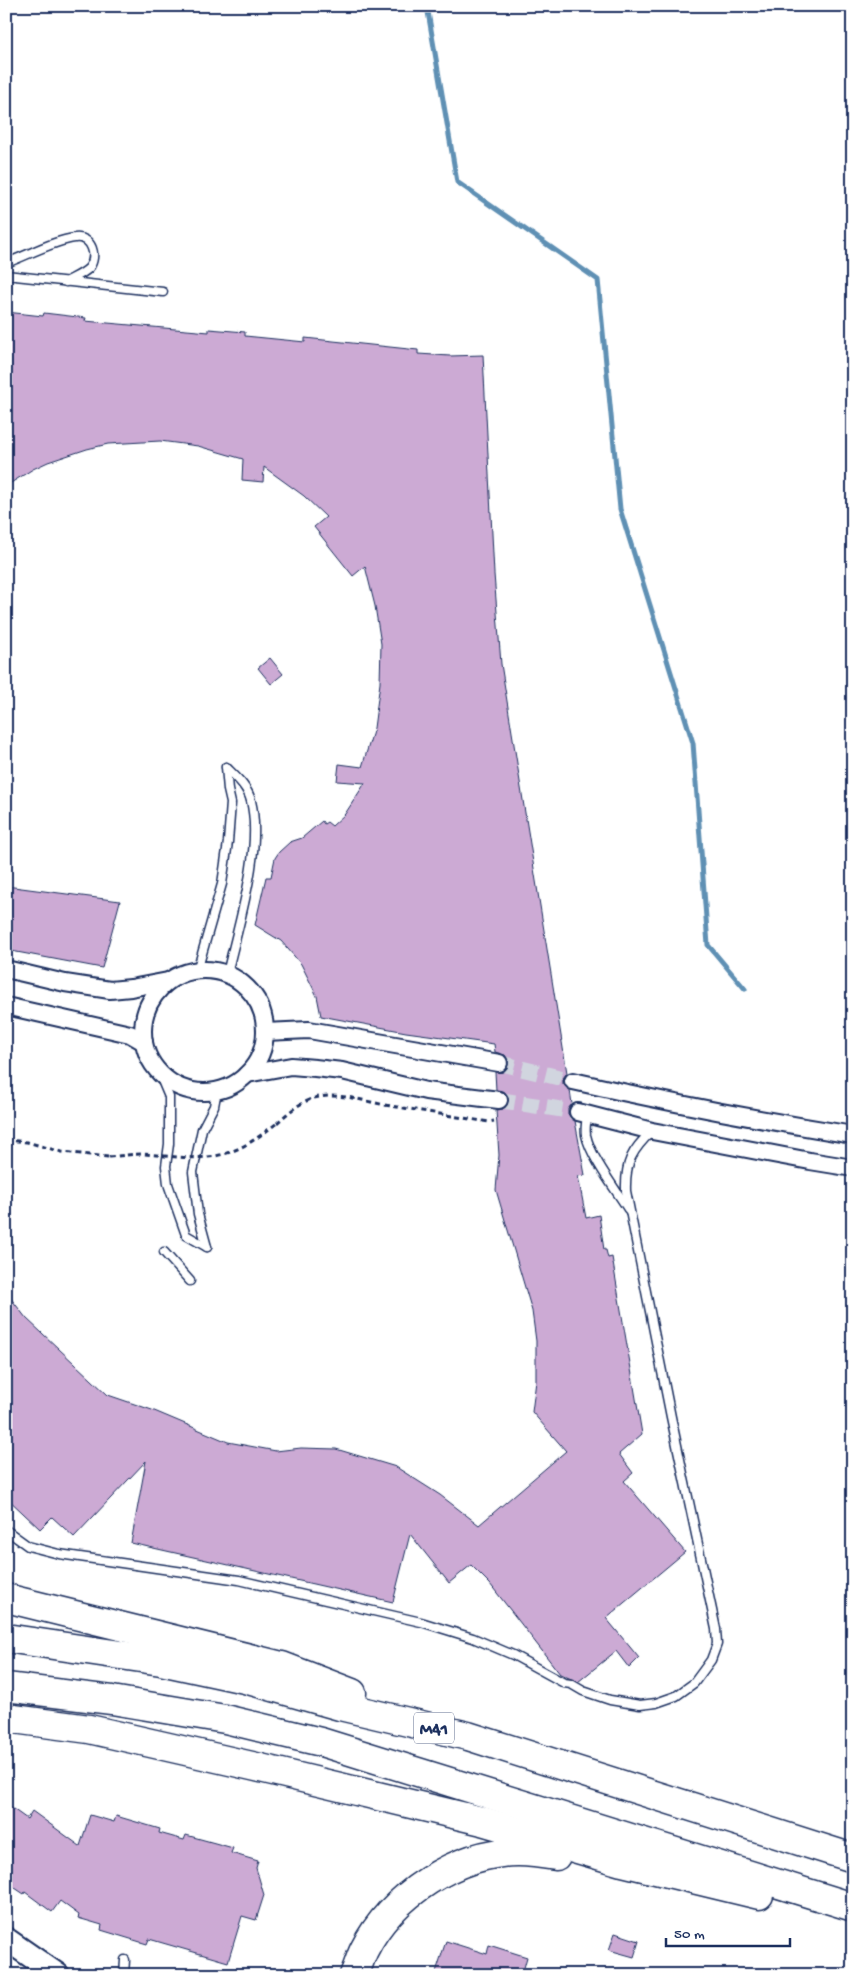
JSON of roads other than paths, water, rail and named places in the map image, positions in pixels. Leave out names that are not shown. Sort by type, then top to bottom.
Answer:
[{"type":"highway","points":[[6,1598],[282,1666],[468,1736]]},
{"type":"highway","name":"M41","points":[[6,1638],[161,1661],[245,1679],[340,1706],[468,1736],[853,1858]]},
{"type":"highway","name":"M41","points":[[6,1687],[112,1700],[225,1719],[321,1742],[849,1906]]},
{"type":"highway","points":[[6,1718],[89,1729],[262,1768],[482,1821],[622,1862],[773,1899],[849,1906]]},
{"type":"highway","points":[[354,1975],[365,1949],[393,1911],[407,1896],[444,1872],[464,1862],[489,1855],[518,1852],[622,1862]]},
{"type":"street","points":[[6,969],[65,983],[110,990],[170,981]]},
{"type":"street","points":[[209,970],[227,974],[241,982],[256,999],[261,1009],[265,1032],[260,1054],[247,1074],[233,1084],[206,1092],[184,1089],[165,1079],[158,1071],[151,1062],[142,1032],[146,1010],[158,991],[170,981],[186,972],[209,970]]},
{"type":"street","points":[[6,1006],[130,1034],[144,1042]]},
{"type":"street","points":[[265,1032],[309,1030],[499,1063]]},
{"type":"street","points":[[247,1074],[291,1066],[315,1068],[342,1071],[426,1091],[499,1100]]},
{"type":"street","points":[[573,1081],[658,1100],[853,1135]]},
{"type":"street","points":[[582,1114],[652,1131],[810,1162],[853,1168]]},
{"type":"street","points":[[6,1939],[58,1975]]},
{"type":"lane","points":[[6,263],[60,242],[77,238],[88,242],[94,251],[89,267],[65,282]]},
{"type":"lane","points":[[6,275],[163,292]]},
{"type":"lane","points":[[197,971],[222,884],[231,803],[226,767],[240,782],[251,799],[254,836],[249,880],[227,974]]},
{"type":"lane","points":[[158,1071],[169,1097],[169,1144],[166,1166],[168,1184],[186,1235],[208,1247],[198,1214],[193,1172],[202,1129],[214,1106],[217,1090]]},
{"type":"lane","points":[[582,1114],[588,1142],[606,1175],[632,1215]]},
{"type":"lane","points":[[6,1530],[28,1546],[59,1554],[240,1580],[421,1622],[473,1638],[513,1655],[564,1683],[610,1700],[640,1705],[656,1703],[676,1696],[694,1683],[711,1660],[717,1644],[716,1629],[670,1417],[626,1191],[626,1168],[631,1154],[639,1143],[652,1131]]},
{"type":"lane","points":[[164,1252],[190,1281]]},
{"type":"lane","points":[[124,1975],[125,1960]]},
{"type":"waterway","points":[[427,6],[457,182],[598,280],[620,509],[693,743],[708,945],[745,989]]},
{"type":"tunnel","points":[[499,1063],[573,1081]]},
{"type":"tunnel","points":[[499,1100],[578,1112]]}]
